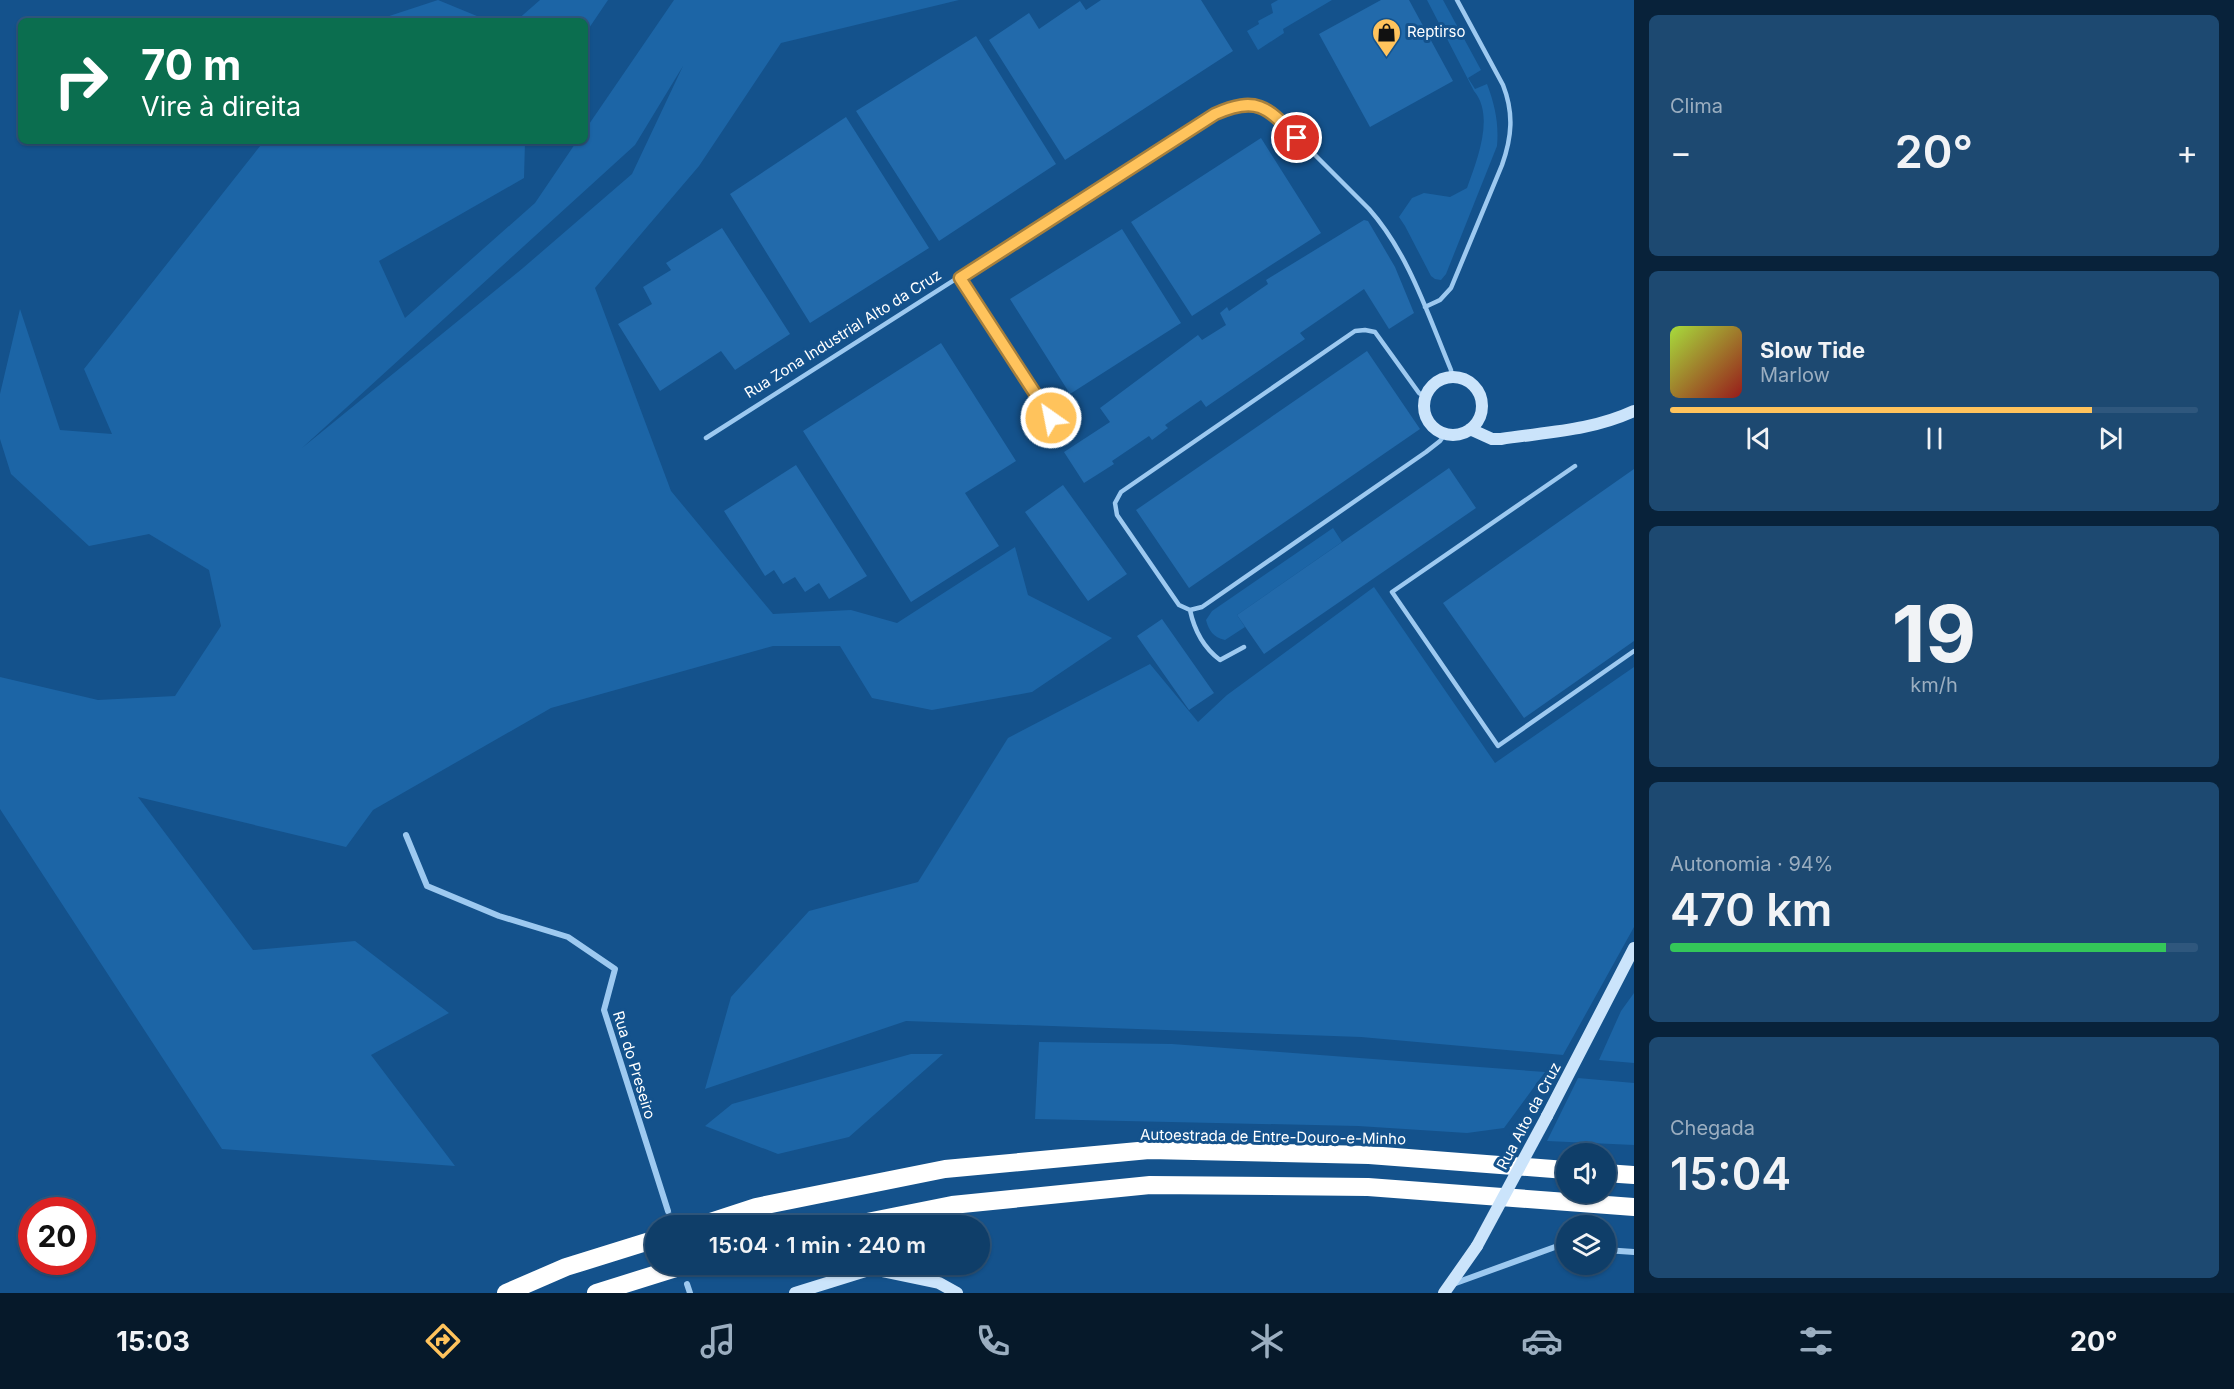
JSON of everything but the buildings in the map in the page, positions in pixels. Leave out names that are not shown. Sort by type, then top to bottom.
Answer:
[{"type":"highway","name":"Autoestrada de Entre-Douro-e-Minho","points":[[732,1215],[756,1207],[945,1169],[1149,1150],[1369,1155],[1556,1169]]},
{"type":"highway","points":[[1616,1174],[1634,1175]]},
{"type":"highway","points":[[901,1215],[951,1205],[1150,1185],[1368,1188],[1634,1208]]},
{"type":"highway","points":[[506,1293],[566,1267],[645,1242]]},
{"type":"highway","points":[[596,1293],[654,1275]]},
{"type":"street","points":[[1451,378],[1465,380],[1479,394],[1482,403],[1477,422],[1462,434],[1445,434],[1434,429],[1425,412],[1426,397],[1432,386],[1439,381],[1451,378]]},
{"type":"street","points":[[1470,429],[1492,439],[1501,440],[1579,429],[1613,421],[1634,411]]},
{"type":"street","name":"Rua do Preseiro","points":[[406,836],[427,886],[498,916],[568,937],[615,969],[604,1010],[668,1211]]},
{"type":"street","name":"Rua Alto da Cruz","points":[[1447,1289],[1477,1246],[1634,948]]},
{"type":"street","points":[[1447,1289],[1556,1247]]},
{"type":"street","points":[[1616,1251],[1634,1252]]},
{"type":"street","points":[[795,1293],[872,1269],[939,1283],[957,1293]]},
{"type":"street","points":[[687,1284],[690,1293]]},
{"type":"lane","points":[[1425,307],[1440,300],[1451,288],[1502,165],[1509,145],[1512,124],[1503,85],[1457,0]]},
{"type":"lane","name":"Rua Zona Industrial Alto da Cruz","points":[[706,438],[1215,114],[1245,104],[1259,106],[1272,112],[1369,209],[1390,236],[1425,307],[1450,370],[1451,378]]},
{"type":"lane","points":[[960,278],[1064,438]]},
{"type":"lane","points":[[1426,397],[1419,393],[1375,332],[1355,331],[1121,492],[1115,503],[1117,515],[1179,605],[1190,610],[1202,607],[1407,465],[1440,441],[1445,434]]},
{"type":"lane","points":[[1575,466],[1392,592],[1498,746],[1634,651]]},
{"type":"lane","points":[[1190,610],[1193,625],[1211,653],[1220,660],[1244,648]]},
{"type":"shaded area","points":[[438,0],[482,18],[383,18]]},
{"type":"shaded area","points":[[540,0],[608,0],[588,30],[588,18],[519,18]]},
{"type":"shaded area","points":[[674,0],[959,0],[781,43],[699,166],[595,288],[671,491],[773,614],[851,610],[897,623],[1015,547],[1028,595],[1112,638],[1032,692],[932,710],[872,698],[840,646],[773,646],[551,708],[373,810],[346,847],[138,797],[253,950],[355,941],[449,1013],[371,1055],[455,1166],[222,1149],[0,809],[0,677],[98,700],[175,696],[221,626],[209,570],[149,534],[89,546],[11,474],[0,439],[0,394],[20,309],[60,430],[112,434],[84,369],[262,144],[525,144],[524,178],[379,261],[405,318],[535,203],[575,144],[588,144],[588,126]],"holes":[[[683,66],[632,174],[523,268],[302,448],[635,145]]]},
{"type":"shaded area","points":[[1278,0],[1332,0],[1283,29],[1284,33],[1258,50],[1247,31],[1259,24],[1258,21],[1273,13],[1271,4]]},
{"type":"shaded area","points":[[1427,0],[1443,0],[1481,70],[1468,78],[1475,89],[1487,84],[1497,122],[1497,146],[1446,274],[1441,280],[1431,276],[1399,217],[1412,198],[1424,193],[1450,197],[1467,188],[1479,152],[1484,125],[1480,101]]},
{"type":"shaded area","points":[[1333,528],[1342,542],[1237,615],[1245,627],[1225,640],[1212,633],[1206,620],[1212,611]]},
{"type":"shaded area","points":[[1374,587],[1495,763],[1634,667],[1634,927],[1563,1055],[1361,1037],[906,1021],[705,1089],[731,997],[809,911],[918,882],[1008,738],[1150,664],[1198,722],[1227,695]]},
{"type":"shaded area","points":[[1634,993],[1634,1063],[1599,1060],[1621,1011]]},
{"type":"shaded area","points":[[1039,1042],[1172,1044],[1545,1072],[1504,1128],[1467,1133],[1358,1126],[1035,1119]]},
{"type":"shaded area","points":[[911,1054],[943,1054],[849,1137],[778,1154],[705,1126],[732,1104]]},
{"type":"shaded area","points":[[1578,1078],[1634,1083],[1634,1145],[1547,1141]]},
{"type":"tunnel","points":[[668,1211],[669,1215]]},
{"type":"place","name":"Reptirso","points":[[1386,58]]},
{"type":"route","points":[[1051,418],[960,278],[1215,114],[1245,104],[1259,106],[1272,112],[1297,138]]}]
